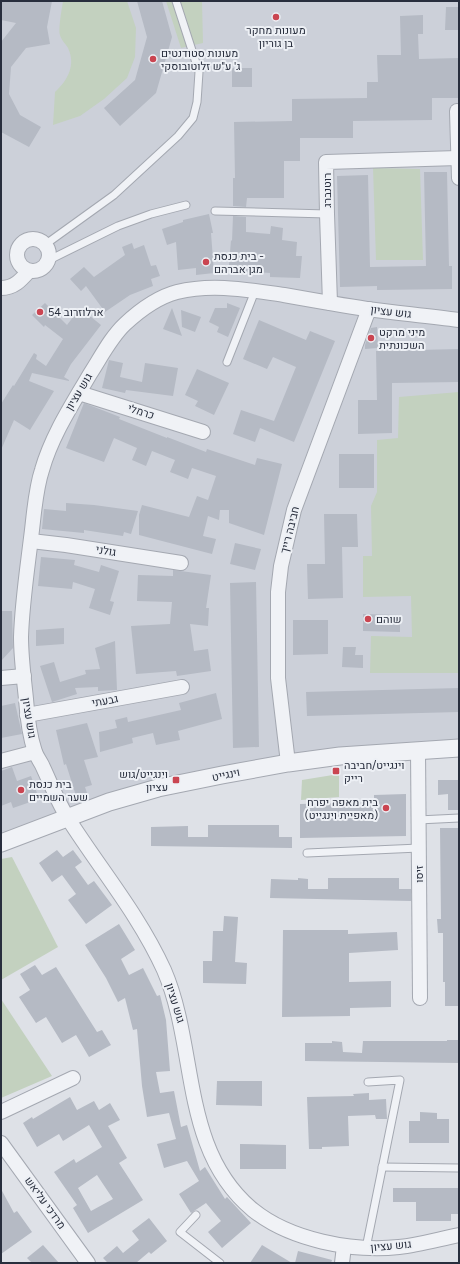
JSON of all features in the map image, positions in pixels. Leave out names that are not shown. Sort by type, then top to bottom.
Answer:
[{"type":"street","points":[[457,111],[459,178]]},
{"type":"street","name":"רוטנברג","points":[[330,303],[326,162],[458,158]]},
{"type":"street","points":[[34,238],[42,240],[49,249],[49,260],[45,267],[41,270],[35,272],[29,271],[22,267],[19,263],[17,252],[23,242],[34,238]]},
{"type":"street","points":[[1,288],[12,286],[22,279],[29,271]]},
{"type":"street","name":"גוש עציון","points":[[459,320],[369,309],[222,287],[200,288],[176,292],[157,300],[123,325],[103,352],[63,420],[50,446],[41,473],[26,579],[21,638],[28,715],[35,752],[67,817],[134,913],[163,968],[175,999],[191,1087],[208,1148],[222,1173],[236,1193],[255,1211],[278,1225],[306,1237],[336,1245],[366,1248],[398,1247],[459,1235]]},
{"type":"street","name":"חביבה רייך","points":[[288,763],[278,678],[278,592],[281,566],[286,538],[298,498],[369,309]]},
{"type":"street","name":"כרמלי","points":[[79,393],[203,432]]},
{"type":"street","name":"גולני","points":[[31,541],[181,563]]},
{"type":"street","points":[[1,678],[24,676]]},
{"type":"street","name":"גבעתי","points":[[28,715],[182,687]]},
{"type":"street","name":"וינגייט","points":[[1,842],[109,802],[158,788],[288,763],[340,756],[459,748]]},
{"type":"street","name":"זיסו","points":[[418,750],[420,998]]},
{"type":"street","points":[[1,761],[35,752]]},
{"type":"street","points":[[1,1112],[73,1078]]},
{"type":"street","name":"מרדכי עליאש","points":[[1,1143],[88,1263]]},
{"type":"street","points":[[342,1263],[344,1246]]},
{"type":"lane","points":[[46,244],[114,195],[178,136],[193,118],[197,102],[199,72],[176,1]]},
{"type":"lane","points":[[49,260],[118,226],[152,214],[186,205]]},
{"type":"lane","points":[[215,211],[327,214]]},
{"type":"lane","points":[[228,362],[255,291]]},
{"type":"lane","points":[[418,820],[459,818]]},
{"type":"lane","points":[[307,853],[419,848]]},
{"type":"lane","points":[[366,1248],[400,1080],[368,1082]]},
{"type":"lane","points":[[382,1167],[459,1168]]},
{"type":"lane","points":[[196,1215],[180,1232],[220,1263]]},
{"type":"shaded area","points":[[1,1],[459,1],[459,756],[357,761],[249,778],[153,797],[110,809],[1,849]]},
{"type":"green space","points":[[63,1],[127,1],[136,28],[135,57],[127,78],[104,99],[80,116],[53,125],[55,92],[64,82],[71,66],[68,48],[61,39],[60,35],[60,18]]},
{"type":"green space","points":[[166,1],[202,1],[203,43],[181,48]]},
{"type":"green space","points":[[373,168],[420,169],[423,260],[376,260]]},
{"type":"green space","points":[[459,392],[459,673],[370,673],[371,636],[412,637],[411,596],[363,597],[363,556],[372,556],[371,506],[377,492],[377,440],[398,438],[399,397]]},
{"type":"green space","points":[[339,774],[339,797],[301,800],[302,780]]},
{"type":"green space","points":[[12,857],[58,947],[1,980],[1,859]]},
{"type":"green space","points":[[1,999],[52,1076],[1,1098]]},
{"type":"building","points":[[1,1],[52,1],[47,27],[50,44],[26,48],[11,67],[9,94],[20,115],[41,127],[29,147],[1,132],[1,42],[16,23],[1,20]]},
{"type":"building","name":"מעונות סטודנטים ג' ע\"ש זלוטובוסקי","points":[[137,1],[162,1],[172,37],[156,93],[120,126],[104,108],[135,80],[147,37]]},
{"type":"building","points":[[446,7],[459,7],[459,30],[445,30]]},
{"type":"building","points":[[423,15],[423,34],[418,34],[419,59],[459,58],[459,98],[432,98],[432,120],[353,121],[353,138],[300,138],[300,161],[284,161],[284,198],[247,198],[246,207],[233,206],[233,178],[235,178],[234,122],[292,121],[292,99],[367,98],[367,82],[378,82],[377,55],[401,55],[400,16]]},
{"type":"building","points":[[232,68],[252,68],[252,87],[232,87]]},
{"type":"building","points":[[424,172],[447,172],[449,266],[452,266],[452,289],[377,290],[377,286],[340,287],[337,176],[368,175],[370,267],[426,266]]},
{"type":"building","points":[[209,214],[213,233],[211,233],[214,273],[196,275],[196,268],[178,270],[176,242],[167,245],[162,229],[183,222],[183,220]]},
{"type":"building","points":[[233,216],[246,217],[246,232],[270,234],[271,226],[283,228],[282,240],[297,242],[296,256],[302,256],[300,278],[270,277],[270,273],[234,271],[235,265],[229,265]]},
{"type":"building","points":[[132,243],[134,249],[144,245],[151,266],[156,265],[160,276],[151,279],[153,286],[130,295],[105,312],[86,286],[81,291],[70,279],[84,267],[94,277],[125,255],[122,247]]},
{"type":"building","points":[[45,303],[67,325],[80,308],[101,325],[71,364],[64,377],[69,381],[32,373],[29,381],[54,391],[30,430],[14,420],[1,450],[1,404],[34,353],[37,355],[36,359],[46,366],[63,339],[45,325],[44,327],[32,315]]},
{"type":"building","points":[[227,303],[240,308],[228,337],[217,332],[219,327],[209,322],[215,308],[227,308]]},
{"type":"building","points":[[172,308],[182,336],[163,329]]},
{"type":"building","points":[[181,310],[201,317],[195,332],[182,327]]},
{"type":"building","points":[[259,320],[306,340],[310,331],[335,341],[294,442],[260,428],[255,442],[233,434],[241,410],[274,421],[296,367],[273,357],[267,369],[243,359]]},
{"type":"building","name":"מיני מרקט השכונתית","points":[[377,327],[378,348],[365,349],[371,328]]},
{"type":"building","points":[[459,349],[459,382],[392,383],[392,433],[358,434],[358,400],[377,400],[376,351]]},
{"type":"building","points":[[109,360],[123,363],[120,377],[142,382],[145,363],[178,368],[173,396],[126,390],[125,393],[102,388]]},
{"type":"building","points":[[197,369],[229,383],[214,415],[195,406],[198,401],[185,395]]},
{"type":"building","points":[[84,403],[120,417],[119,419],[206,452],[207,449],[255,465],[257,458],[282,464],[264,535],[229,523],[229,510],[220,510],[219,520],[208,516],[203,536],[216,539],[212,554],[139,535],[139,515],[142,505],[189,517],[197,496],[208,500],[216,476],[192,468],[188,479],[170,472],[175,460],[152,451],[146,466],[132,460],[137,448],[114,438],[104,462],[66,448]]},
{"type":"building","points":[[339,454],[374,454],[374,488],[339,488]]},
{"type":"building","points":[[66,503],[138,511],[131,534],[124,532],[123,536],[84,530],[84,533],[42,529],[44,509],[66,511]]},
{"type":"building","points":[[324,514],[357,514],[358,547],[342,547],[343,598],[308,599],[307,564],[325,564]]},
{"type":"building","points":[[235,543],[261,549],[255,570],[230,564]]},
{"type":"building","points":[[41,557],[75,560],[74,565],[99,572],[101,565],[119,571],[110,601],[114,602],[110,615],[89,608],[95,589],[73,582],[72,589],[38,586]]},
{"type":"building","points":[[173,570],[211,575],[206,608],[209,608],[208,626],[190,624],[194,651],[208,649],[211,671],[177,676],[176,671],[136,674],[131,626],[170,624],[172,602],[137,601],[138,575],[173,576]]},
{"type":"building","points":[[256,582],[259,747],[233,748],[230,583]]},
{"type":"building","points":[[1,611],[12,611],[13,648],[1,661]]},
{"type":"building","points":[[363,614],[400,615],[400,632],[363,631]]},
{"type":"building","points":[[293,620],[328,620],[328,654],[293,655]]},
{"type":"building","points":[[64,628],[64,644],[36,646],[36,630]]},
{"type":"building","points":[[115,641],[117,690],[98,691],[98,687],[75,688],[77,694],[52,702],[40,666],[54,662],[60,682],[86,674],[85,670],[100,669],[95,648]]},
{"type":"building","points":[[343,647],[356,647],[355,655],[363,655],[363,668],[342,667]]},
{"type":"building","points":[[459,688],[459,712],[307,716],[306,692]]},
{"type":"building","points":[[216,693],[222,719],[178,731],[180,740],[156,745],[153,733],[132,738],[133,743],[100,752],[99,732],[117,728],[115,720],[127,717],[128,722],[181,710],[179,703]]},
{"type":"building","points":[[15,703],[22,734],[1,738],[1,706]]},
{"type":"building","points":[[87,723],[98,757],[84,760],[92,785],[85,787],[88,796],[77,799],[66,764],[64,765],[56,730]]},
{"type":"building","name":"בית כנסת שער השמיים","points":[[12,767],[17,781],[31,776],[39,799],[13,808],[11,802],[1,806],[1,771]]},
{"type":"building","points":[[438,780],[459,780],[459,810],[448,810],[448,794],[438,795]]},
{"type":"building","points":[[406,794],[406,836],[300,838],[300,804],[374,802],[374,795]]},
{"type":"building","points":[[208,825],[279,825],[279,837],[292,837],[292,848],[151,846],[151,827],[188,826],[188,837],[208,837]]},
{"type":"building","points":[[440,828],[459,828],[459,1006],[445,1006],[445,982],[443,982],[443,933],[438,933],[437,919],[441,919]]},
{"type":"building","points":[[57,850],[63,857],[73,850],[82,862],[75,867],[88,885],[94,881],[112,905],[86,924],[68,900],[76,894],[62,875],[52,882],[39,863]]},
{"type":"building","points":[[298,878],[308,879],[308,889],[328,889],[328,878],[399,878],[399,889],[411,889],[411,901],[270,898],[271,879],[298,880]]},
{"type":"building","points":[[224,916],[238,917],[235,962],[247,963],[246,984],[203,983],[203,961],[212,961],[213,931],[223,931]]},
{"type":"building","points":[[119,924],[135,950],[121,959],[129,975],[143,968],[157,996],[160,995],[166,1020],[170,1071],[156,1072],[160,1093],[174,1091],[181,1127],[187,1125],[200,1171],[205,1167],[225,1199],[227,1197],[251,1223],[222,1248],[208,1232],[221,1221],[206,1203],[191,1213],[179,1194],[199,1181],[187,1161],[164,1168],[157,1144],[176,1139],[169,1113],[147,1117],[142,1086],[137,1029],[133,1030],[125,998],[118,1002],[106,978],[85,945]]},
{"type":"building","points":[[283,930],[348,930],[348,934],[397,932],[398,950],[349,953],[349,982],[391,981],[391,1007],[350,1008],[350,1016],[282,1017]]},
{"type":"building","points":[[35,965],[42,975],[56,967],[97,1032],[102,1030],[111,1045],[89,1057],[76,1035],[62,1043],[46,1017],[36,1023],[19,997],[30,990],[20,974]]},
{"type":"building","points":[[459,1040],[459,1063],[305,1061],[305,1043],[332,1043],[332,1041],[342,1042],[343,1052],[362,1053],[363,1041]]},
{"type":"building","points":[[217,1081],[262,1081],[262,1106],[216,1105]]},
{"type":"building","points":[[369,1093],[369,1100],[386,1099],[387,1119],[376,1119],[375,1115],[348,1116],[349,1146],[309,1149],[307,1097],[354,1096],[353,1094]]},
{"type":"building","points":[[70,1097],[77,1110],[94,1101],[99,1110],[110,1103],[120,1120],[108,1126],[127,1158],[119,1163],[143,1200],[88,1233],[73,1208],[77,1205],[54,1172],[74,1159],[76,1163],[102,1147],[89,1125],[63,1141],[59,1134],[37,1147],[23,1123],[32,1117],[33,1119]],"holes":[[[97,1175],[113,1199],[91,1211],[78,1188]]]},
{"type":"building","points":[[420,1112],[437,1113],[437,1119],[449,1119],[449,1143],[409,1143],[409,1121],[420,1121]]},
{"type":"building","points":[[240,1144],[286,1145],[286,1169],[240,1169]]},
{"type":"building","points":[[393,1188],[459,1188],[459,1214],[451,1214],[451,1221],[416,1221],[416,1202],[393,1202]]},
{"type":"building","points":[[1,1189],[14,1213],[17,1211],[32,1232],[1,1254]]},
{"type":"building","points":[[149,1218],[167,1241],[151,1254],[149,1252],[136,1263],[108,1263],[103,1258],[117,1246],[123,1253],[139,1240],[132,1231]]},
{"type":"building","points":[[43,1245],[59,1263],[32,1263],[27,1258]]},
{"type":"building","points":[[262,1245],[292,1263],[250,1263]]},
{"type":"building","points":[[298,1251],[332,1260],[331,1263],[295,1263]]},
{"type":"place","name":"מעונות מחקר בן גוריון","points":[[276,17]]},
{"type":"place","name":"מעונות סטודנטים ג' ע\"ש זלוטובוסקי","points":[[153,59]]},
{"type":"place","name":"בית כנסת - מגן אברהם","points":[[206,262]]},
{"type":"place","name":"ארלוזרוב 54","points":[[40,312]]},
{"type":"place","name":"מיני מרקט השכונתית","points":[[371,338]]},
{"type":"place","name":"שוהם","points":[[368,619]]},
{"type":"place","name":"וינגייט/חביבה רייק","points":[[336,771]]},
{"type":"place","name":"וינגייט/גוש עציון","points":[[176,780]]},
{"type":"place","name":"בית כנסת שער השמיים","points":[[21,790]]},
{"type":"place","name":"בית מאפה יפרח (מאפיית וינגייט)","points":[[386,808]]}]
